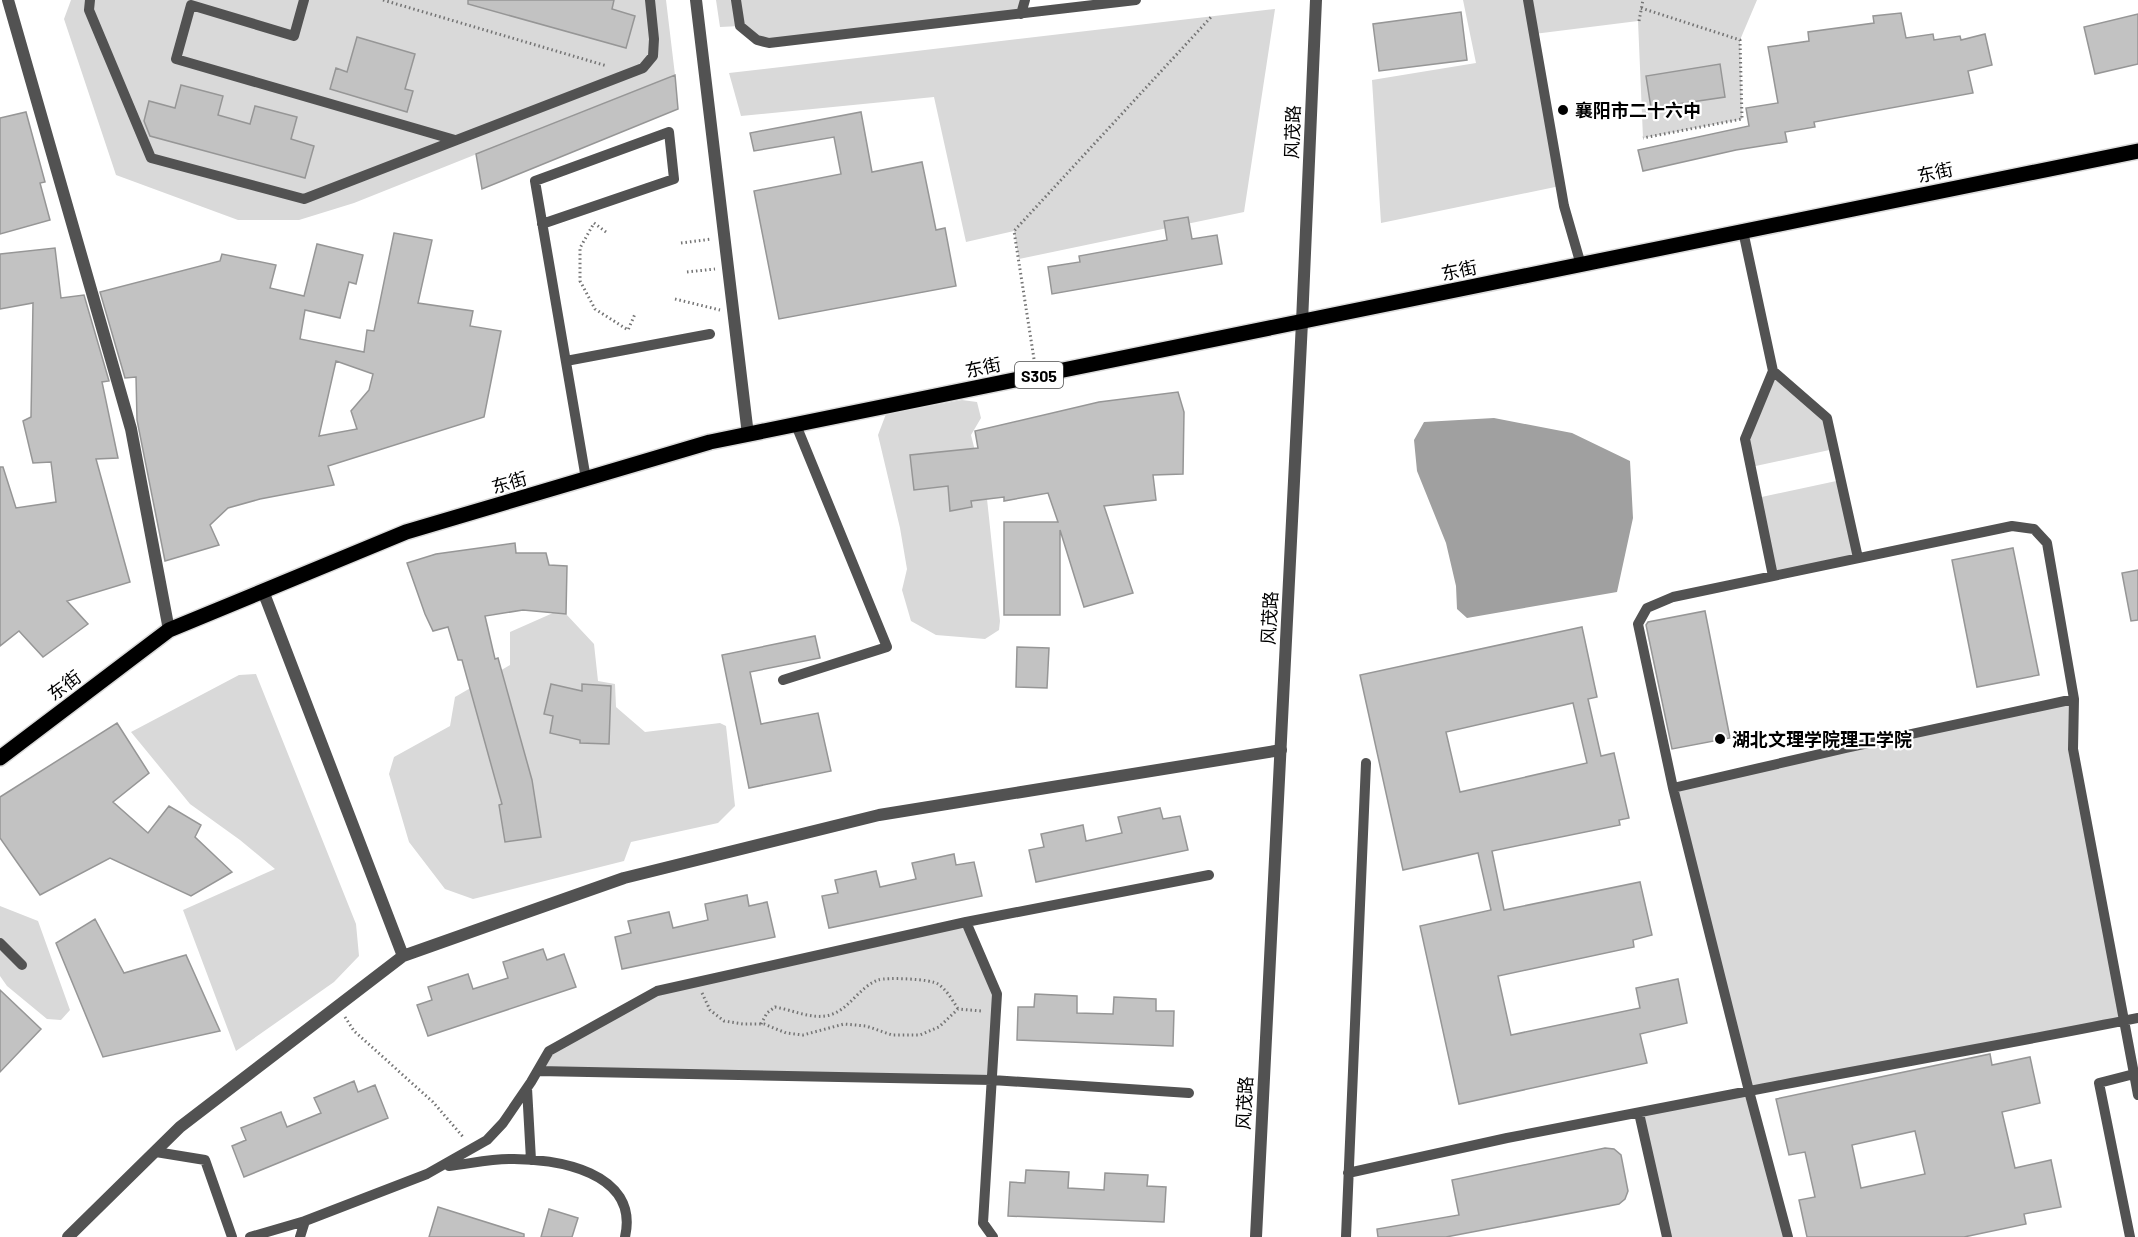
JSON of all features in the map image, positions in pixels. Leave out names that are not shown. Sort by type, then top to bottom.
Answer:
[{"type":"main road","name":"东街","points":[[0,758],[169,630],[406,532],[710,442],[2138,151]]},
{"type":"street","points":[[8,0],[131,429],[169,630]]},
{"type":"street","points":[[696,0],[748,435]]},
{"type":"street","name":"风茂路","points":[[1256,1237],[1316,0]]},
{"type":"street","points":[[263,591],[403,956]]},
{"type":"street","points":[[68,1237],[180,1127],[403,956],[624,878],[879,815],[1281,750]]},
{"type":"lane","points":[[90,0],[89,10],[150,158],[304,199],[643,68],[653,56],[654,39],[650,0]]},
{"type":"lane","points":[[304,0],[294,36],[191,5],[176,59],[455,140]]},
{"type":"lane","points":[[736,0],[740,26],[757,40],[769,43],[1136,0]]},
{"type":"lane","points":[[1021,14],[1025,0]]},
{"type":"lane","points":[[1528,0],[1564,206],[1581,265]]},
{"type":"lane","points":[[543,224],[674,179],[669,132],[535,181],[586,479]]},
{"type":"lane","points":[[1743,231],[1773,371],[1745,439],[1773,576]]},
{"type":"lane","points":[[566,361],[710,334]]},
{"type":"lane","points":[[1773,371],[1827,418],[1858,558]]},
{"type":"lane","points":[[783,680],[887,647],[796,425]]},
{"type":"lane","points":[[1788,1237],[1673,788],[1638,624],[1647,608],[1672,597],[2012,525],[2034,529],[2047,543],[2074,699],[2073,749],[2135,1068],[2138,1095]]},
{"type":"lane","points":[[1673,788],[2074,699]]},
{"type":"lane","points":[[1346,1237],[1366,763]]},
{"type":"lane","points":[[250,1237],[305,1221],[427,1174],[473,1149],[487,1140],[503,1123],[549,1051],[657,991],[966,922],[1209,875]]},
{"type":"lane","points":[[966,922],[997,994],[983,1223],[993,1237]]},
{"type":"lane","points":[[0,943],[22,965]]},
{"type":"lane","points":[[1348,1173],[1507,1138],[2138,1018]]},
{"type":"lane","points":[[2130,1237],[2099,1083],[2135,1068]]},
{"type":"lane","points":[[538,1071],[992,1080],[1189,1093]]},
{"type":"lane","points":[[527,1088],[531,1160]]},
{"type":"lane","points":[[1639,1113],[1667,1237]]},
{"type":"lane","points":[[156,1152],[205,1160],[232,1237]]},
{"type":"lane","points":[[439,1167],[507,1159],[552,1161],[588,1172],[611,1185],[627,1210],[625,1237]]},
{"type":"lane","points":[[300,1237],[305,1221]]},
{"type":"path","points":[[383,0],[632,73]]},
{"type":"path","points":[[1638,21],[1643,0]]},
{"type":"path","points":[[1641,8],[1740,40],[1742,119],[1643,138]]},
{"type":"path","points":[[1036,376],[1014,231],[1212,16]]},
{"type":"path","points":[[606,232],[594,223],[580,248],[580,281],[595,309],[628,330],[635,314]]},
{"type":"path","points":[[681,243],[724,238]]},
{"type":"path","points":[[687,272],[728,268]]},
{"type":"path","points":[[675,299],[734,314]]},
{"type":"path","points":[[760,1024],[767,1013],[775,1007],[817,1017],[831,1015],[846,1007],[858,993],[879,980],[909,979],[937,982],[949,995],[958,1010]]},
{"type":"path","points":[[704,981],[702,994],[710,1010],[724,1021],[760,1024],[786,1033],[803,1035],[844,1024],[866,1026],[892,1035],[920,1035],[939,1027],[958,1010],[996,1011]]},
{"type":"path","points":[[338,1006],[354,1031],[433,1102],[473,1149]]},
{"type":"shaded area","points":[[71,0],[666,0],[675,75],[354,203],[299,220],[238,220],[116,175],[64,19]]},
{"type":"shaded area","points":[[716,0],[1025,0],[1021,14],[769,43],[740,26],[720,27]]},
{"type":"shaded area","points":[[1463,0],[1757,0],[1740,40],[1742,119],[1643,138],[1638,21],[1534,34],[1560,186],[1381,223],[1372,80],[1476,63]]},
{"type":"shaded area","points":[[1275,9],[1244,212],[1019,259],[1014,231],[966,242],[934,97],[741,116],[729,73]]},
{"type":"shaded area","points":[[1773,371],[1827,418],[1834,449],[1751,467],[1745,439]]},
{"type":"shaded area","points":[[962,400],[977,402],[981,418],[971,435],[987,499],[1000,621],[999,630],[985,639],[936,635],[911,621],[902,590],[907,569],[900,528],[878,435],[886,414]]},
{"type":"shaded area","points":[[1494,418],[1572,433],[1630,461],[1633,518],[1617,592],[1467,618],[1457,609],[1456,586],[1446,543],[1417,471],[1414,440],[1424,422]]},
{"type":"shaded area","points":[[1841,480],[1858,558],[1773,576],[1757,498]]},
{"type":"shaded area","points":[[553,613],[566,614],[594,644],[598,681],[615,684],[616,707],[645,732],[720,723],[726,726],[735,806],[718,823],[631,842],[624,861],[473,899],[445,889],[409,842],[389,774],[394,757],[450,726],[455,697],[510,665],[510,632]]},
{"type":"shaded area","points":[[256,674],[356,924],[359,956],[334,982],[236,1051],[183,910],[275,869],[190,804],[131,732],[239,675]]},
{"type":"shaded area","points":[[2074,699],[2073,749],[2125,1021],[1750,1091],[1788,1237],[1667,1237],[1639,1113],[1749,1091],[1673,788]]},
{"type":"shaded area","points":[[0,906],[38,921],[70,1010],[61,1020],[47,1019],[7,986],[0,976]]},
{"type":"shaded area","points":[[966,922],[997,994],[992,1080],[538,1071],[549,1051],[657,991]]},
{"type":"building","points":[[468,0],[614,0],[612,9],[635,16],[626,48],[468,4]]},
{"type":"building","points":[[1461,12],[1467,60],[1379,71],[1373,24]]},
{"type":"building","points":[[1901,13],[1906,38],[1933,34],[1934,40],[1960,36],[1961,40],[1985,34],[1992,65],[1968,71],[1973,93],[1814,122],[1815,127],[1785,132],[1787,142],[1736,150],[1643,171],[1638,150],[1749,126],[1746,108],[1778,103],[1768,47],[1809,41],[1808,32],[1874,23],[1873,16]]},
{"type":"building","points":[[2138,14],[2138,64],[2095,74],[2084,27]]},
{"type":"building","points":[[357,37],[415,54],[405,89],[413,91],[407,112],[330,89],[336,68],[347,72]]},
{"type":"building","points":[[1720,64],[1725,97],[1651,108],[1646,76]]},
{"type":"building","points":[[675,75],[678,109],[482,189],[476,154]]},
{"type":"building","points":[[181,85],[223,96],[218,115],[250,124],[255,106],[297,117],[291,139],[314,146],[305,178],[150,136],[144,121],[149,101],[175,108]]},
{"type":"building","points":[[26,112],[45,182],[40,183],[50,220],[0,234],[0,118]]},
{"type":"building","points":[[861,112],[872,172],[922,162],[936,230],[945,228],[956,286],[779,319],[754,191],[841,174],[834,137],[754,151],[750,133]]},
{"type":"building","points":[[1188,217],[1192,239],[1217,235],[1222,264],[1052,294],[1048,267],[1080,262],[1079,256],[1167,240],[1164,221]]},
{"type":"building","points":[[394,233],[432,240],[418,303],[473,311],[470,326],[501,331],[484,417],[328,466],[334,485],[260,499],[228,508],[210,525],[219,545],[165,561],[137,420],[136,377],[125,378],[100,292],[220,261],[222,254],[276,265],[270,288],[304,296],[317,244],[363,255],[356,284],[349,282],[340,318],[305,310],[300,339],[364,352],[367,330],[374,331]],"holes":[[[336,361],[373,374],[369,390],[351,411],[357,429],[319,436]]]},
{"type":"building","points":[[55,248],[61,298],[84,295],[109,381],[102,382],[118,458],[96,459],[130,582],[67,601],[88,624],[43,657],[19,631],[0,646],[0,467],[3,467],[16,508],[56,502],[51,462],[33,463],[23,421],[31,417],[33,303],[0,309],[0,254]]},
{"type":"building","points":[[1178,392],[1184,412],[1183,474],[1153,475],[1156,500],[1104,506],[1133,593],[1084,607],[1060,530],[1060,615],[1004,615],[1004,522],[1058,522],[1048,493],[1004,501],[1004,497],[971,501],[972,507],[950,511],[948,486],[914,490],[910,455],[978,448],[975,431],[1099,402]]},
{"type":"building","points":[[515,543],[516,553],[546,553],[549,565],[567,566],[566,614],[523,610],[485,616],[495,659],[498,658],[532,780],[541,837],[505,842],[499,805],[502,804],[462,660],[458,660],[448,627],[433,631],[407,563],[436,554]]},
{"type":"building","points":[[2013,548],[2039,675],[1977,687],[1952,560]]},
{"type":"building","points":[[2138,570],[2138,620],[2131,621],[2122,573]]},
{"type":"building","points":[[1705,611],[1730,738],[1672,749],[1646,625],[1648,622]]},
{"type":"building","points":[[1582,627],[1597,697],[1588,699],[1601,756],[1614,753],[1629,818],[1619,820],[1620,825],[1492,851],[1504,910],[1640,882],[1652,935],[1633,940],[1634,947],[1498,976],[1511,1035],[1640,1008],[1636,988],[1678,979],[1687,1023],[1640,1034],[1647,1063],[1459,1104],[1420,926],[1491,910],[1478,853],[1403,870],[1360,675]],"holes":[[[1573,703],[1587,763],[1460,792],[1446,732]]]},
{"type":"building","points":[[815,636],[820,658],[750,672],[761,724],[818,713],[831,771],[749,788],[722,655]]},
{"type":"building","points":[[1017,647],[1049,648],[1047,688],[1016,687]]},
{"type":"building","points":[[551,684],[582,691],[582,684],[611,686],[609,744],[580,743],[580,740],[550,733],[553,716],[544,714]]},
{"type":"building","points":[[117,723],[149,773],[113,802],[148,833],[169,806],[201,825],[195,837],[232,872],[191,896],[110,858],[40,895],[0,838],[0,797]]},
{"type":"building","points":[[1160,808],[1163,819],[1180,816],[1188,850],[1036,882],[1029,850],[1044,847],[1041,834],[1083,825],[1086,841],[1122,833],[1118,817]]},
{"type":"building","points":[[954,854],[956,865],[974,862],[982,896],[829,928],[822,896],[838,893],[835,880],[876,871],[880,887],[916,879],[912,863]]},
{"type":"building","points":[[747,895],[749,906],[767,902],[775,937],[622,969],[615,937],[631,933],[628,921],[669,912],[673,928],[708,920],[705,904]]},
{"type":"building","points":[[95,919],[124,973],[186,955],[220,1031],[103,1057],[56,943]]},
{"type":"building","points":[[543,949],[547,960],[564,954],[576,987],[428,1036],[417,1005],[432,1000],[428,987],[468,974],[473,989],[508,978],[503,962]]},
{"type":"building","points":[[0,990],[41,1029],[0,1072]]},
{"type":"building","points":[[1035,994],[1077,996],[1077,1013],[1113,1014],[1114,997],[1156,999],[1156,1011],[1174,1011],[1173,1046],[1017,1040],[1018,1007],[1034,1007]]},
{"type":"building","points":[[1990,1054],[1992,1065],[2030,1057],[2040,1103],[2002,1112],[2015,1168],[2051,1160],[2061,1207],[2024,1214],[2026,1224],[1964,1237],[1807,1237],[1799,1200],[1815,1197],[1805,1152],[1789,1155],[1776,1099]],"holes":[[[1915,1131],[1925,1174],[1861,1188],[1852,1145]]]},
{"type":"building","points":[[354,1081],[358,1092],[375,1085],[388,1118],[244,1177],[232,1146],[246,1140],[241,1128],[281,1112],[287,1127],[321,1113],[314,1098]]},
{"type":"building","points":[[1605,1148],[1614,1149],[1621,1155],[1628,1191],[1625,1199],[1619,1204],[1446,1237],[1378,1237],[1377,1229],[1459,1215],[1452,1180]]},
{"type":"building","points":[[1026,1170],[1069,1172],[1068,1188],[1104,1190],[1105,1173],[1148,1175],[1147,1186],[1166,1187],[1164,1222],[1008,1216],[1010,1182],[1025,1183]]},
{"type":"building","points":[[438,1207],[524,1234],[524,1237],[429,1237]]},
{"type":"building","points":[[549,1209],[578,1218],[572,1237],[541,1237]]},
{"type":"place","name":"襄阳市二十六中","points":[[1563,110]]},
{"type":"place","name":"湖北文理学院理工学院","points":[[1720,739]]}]
